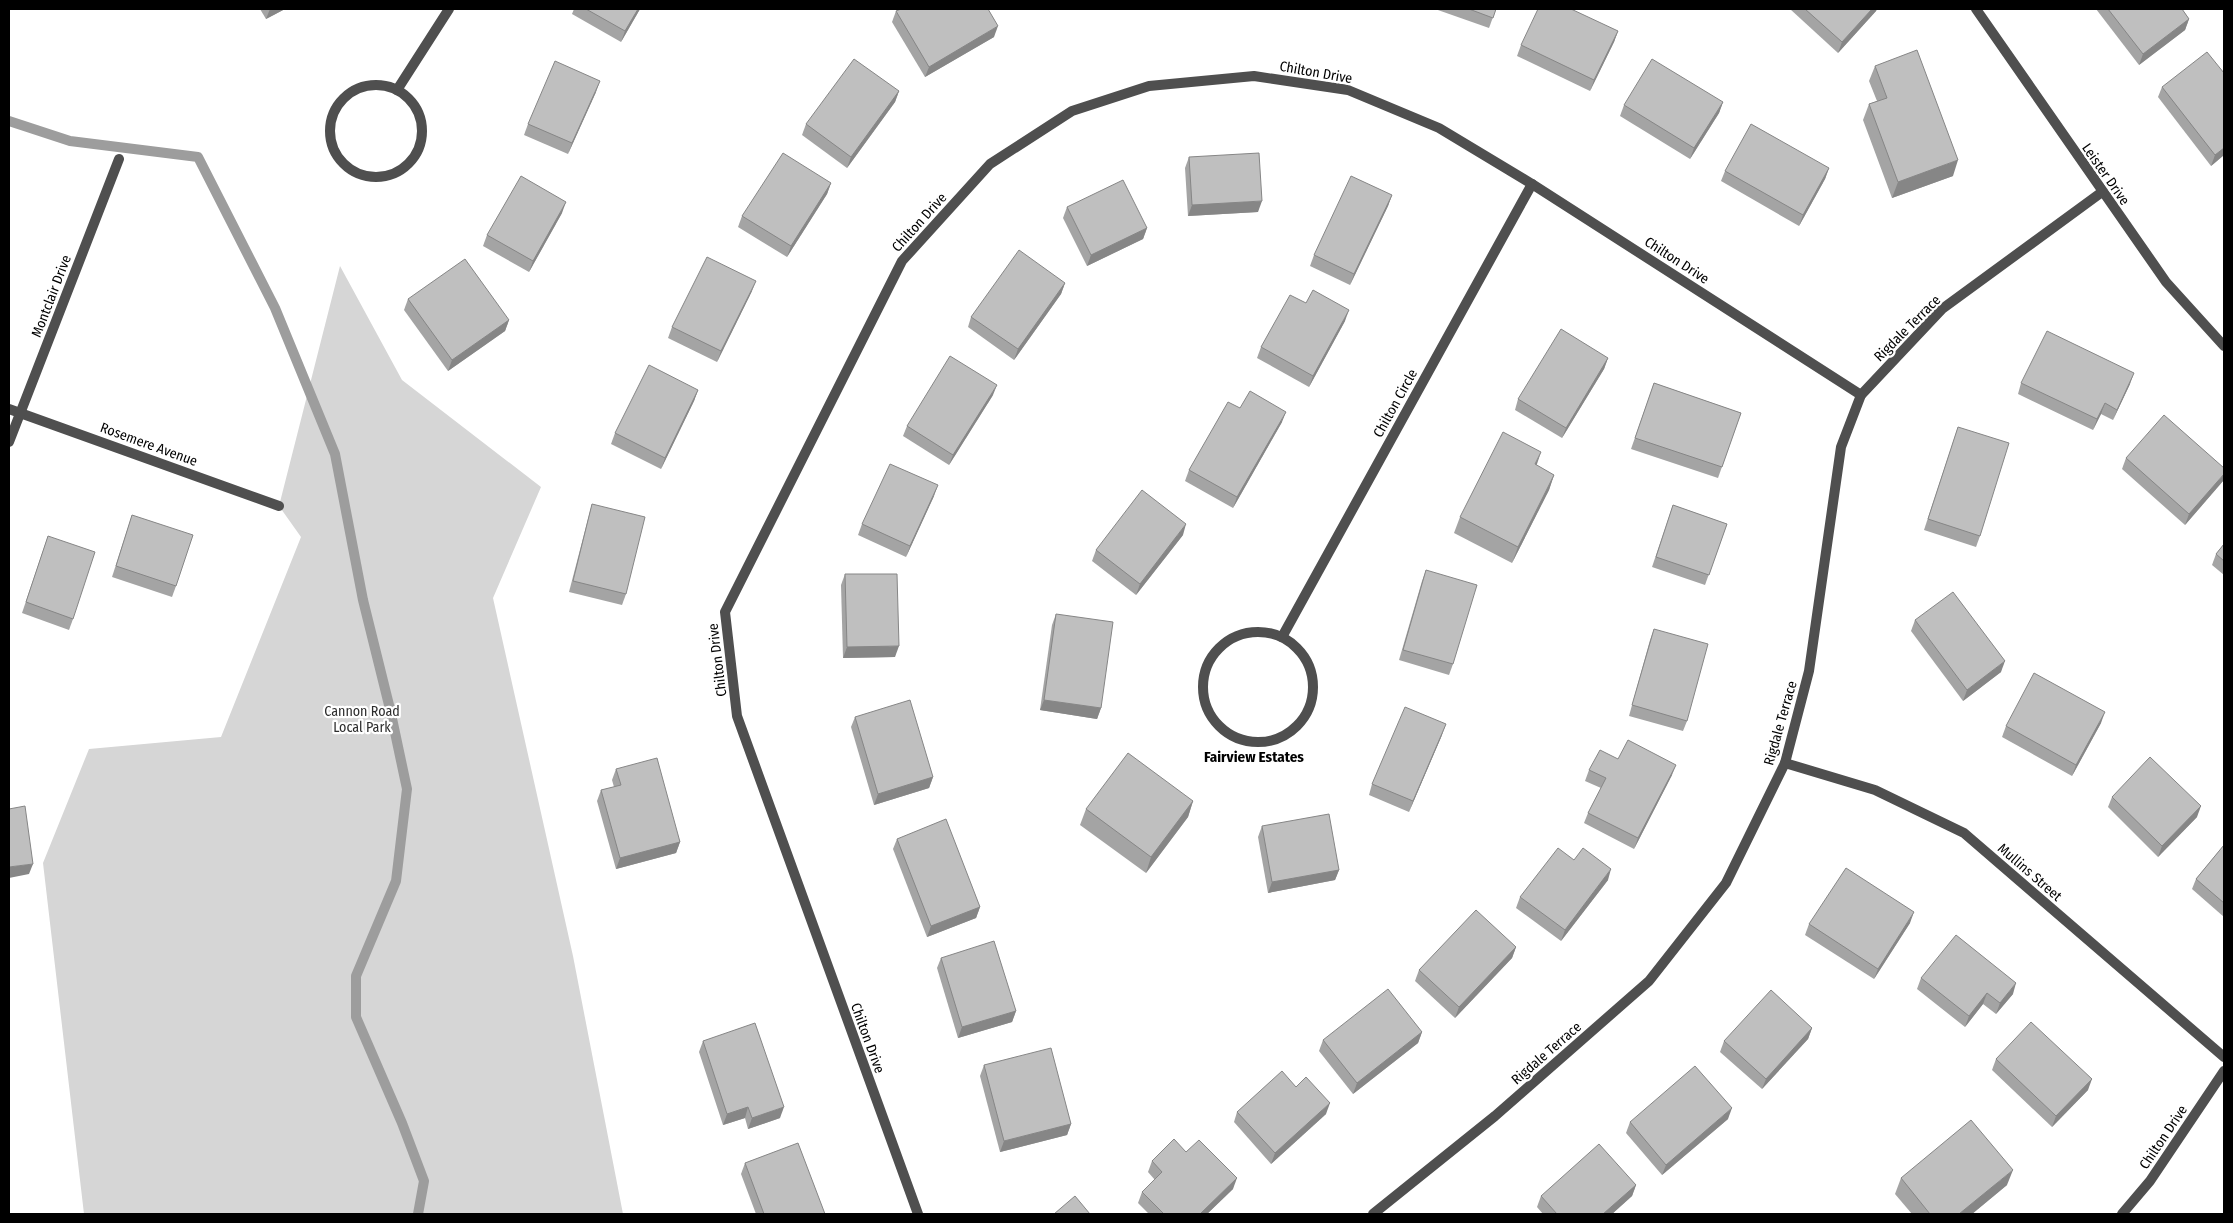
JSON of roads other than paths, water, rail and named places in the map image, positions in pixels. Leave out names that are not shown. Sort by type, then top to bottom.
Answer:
[{"type":"street","points":[[397,90],[449,9]]},
{"type":"street","name":"Leister Drive","points":[[1976,9],[2166,282],[2224,346]]},
{"type":"street","name":"Chilton Drive","points":[[918,1214],[737,716],[725,612],[902,261],[990,164],[1072,111],[1149,86],[1254,76],[1348,90],[1439,128],[1532,184],[1861,395]]},
{"type":"street","points":[[380,85],[397,90],[412,101],[420,117],[422,136],[418,153],[406,167],[390,176],[372,178],[354,173],[340,162],[331,146],[329,128],[334,110],[345,95],[361,87],[380,85]]},
{"type":"street","name":"Montclair Drive","points":[[9,442],[119,159]]},
{"type":"street","name":"Chilton Circle","points":[[1282,636],[1532,184]]},
{"type":"street","name":"Rigdale Terrace","points":[[1373,1214],[1495,1116],[1649,981],[1726,883],[1785,763],[1809,671],[1841,447],[1861,395],[1942,309],[2102,192]]},
{"type":"street","name":"Rosemere Avenue","points":[[9,409],[279,506]]},
{"type":"street","points":[[1261,631],[1282,636],[1300,650],[1311,668],[1314,690],[1310,711],[1296,729],[1278,740],[1256,743],[1235,738],[1217,725],[1206,706],[1202,685],[1207,664],[1220,646],[1239,635],[1261,631]]},
{"type":"street","name":"Mullins Street","points":[[1785,763],[1875,790],[1964,834],[2224,1058]]},
{"type":"street","name":"Chilton Drive","points":[[2122,1214],[2150,1180],[2224,1071]]},
{"type":"waterway","points":[[9,121],[70,141],[198,157],[275,308],[335,454],[363,600],[390,709],[407,789],[396,881],[356,976],[356,1017],[402,1123],[424,1181],[418,1214]]},
{"type":"district","name":"Fairview Estates","points":[[1254,757]]},
{"type":"park label","name":"Cannon Road Local Park","points":[[362,720]]}]
